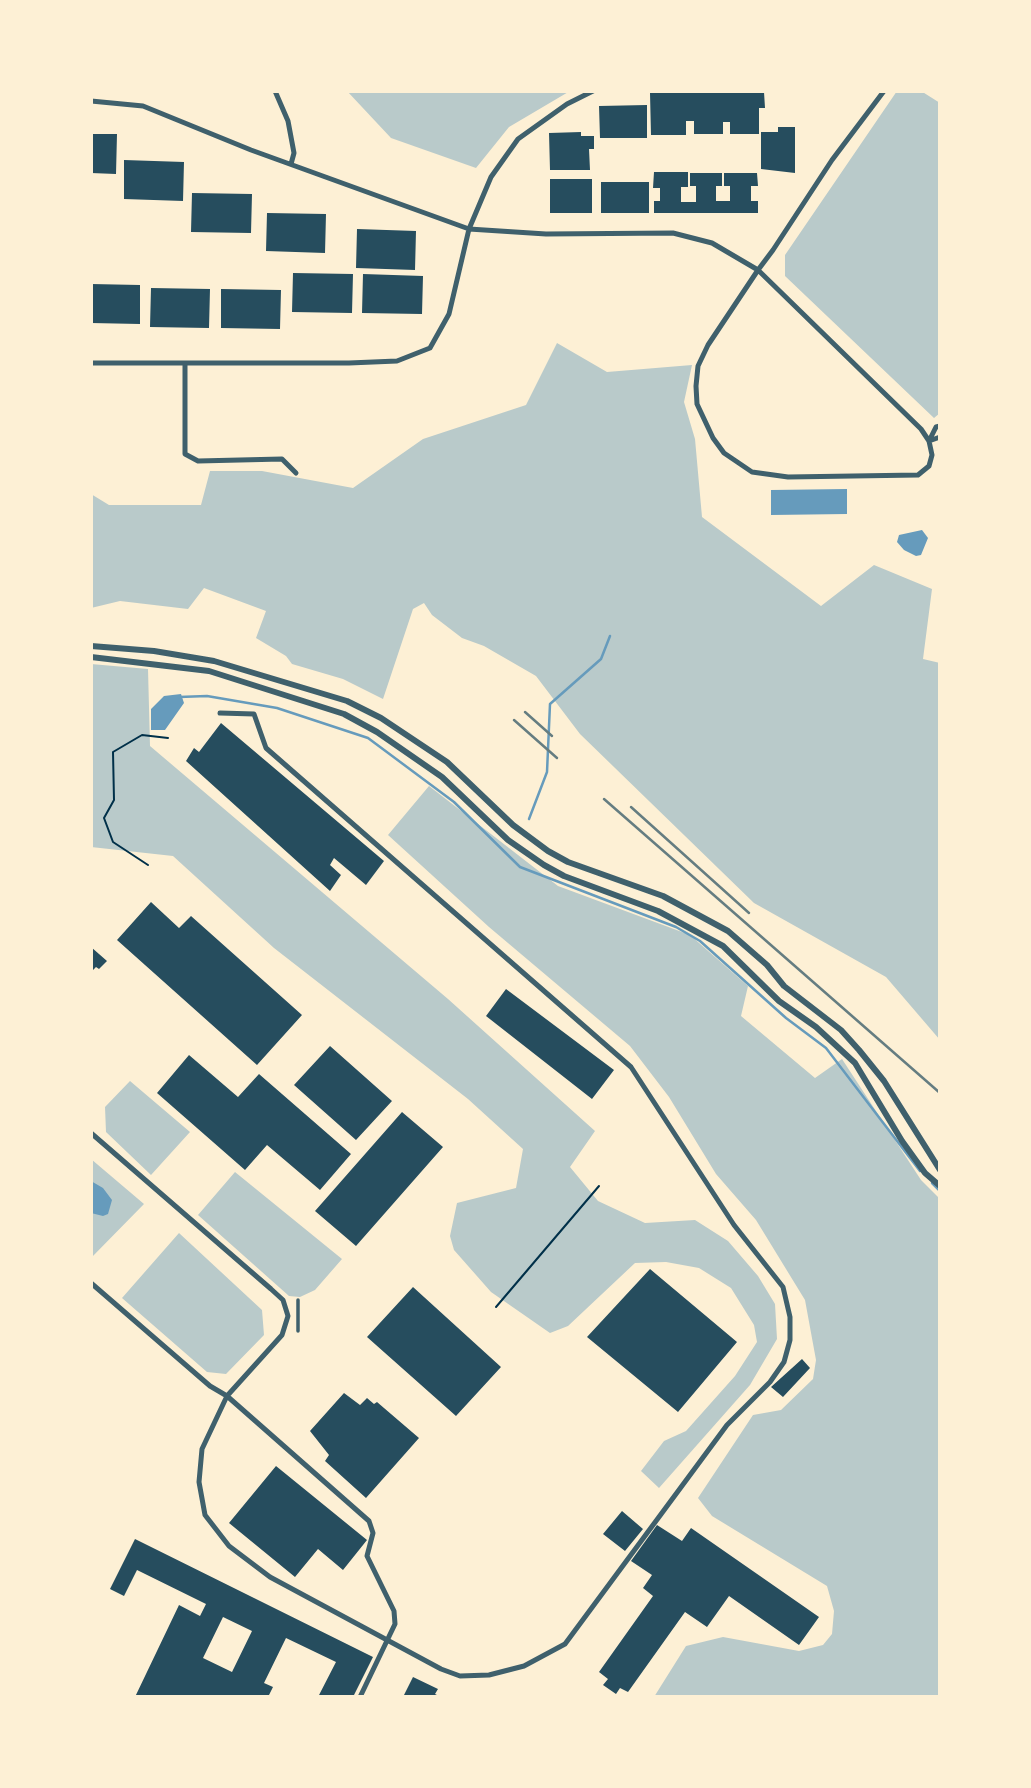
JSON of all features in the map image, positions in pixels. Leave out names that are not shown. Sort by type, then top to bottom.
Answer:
[{"type":"street","points":[[275,91],[288,121],[294,153],[291,164]]},
{"type":"street","points":[[91,363],[349,363],[397,361],[414,357],[430,348],[449,314],[469,229],[491,177],[519,139],[567,104],[593,91]]},
{"type":"street","points":[[91,101],[143,106],[469,229],[546,234],[673,233],[712,243],[758,270],[929,441],[932,455],[929,466],[918,475],[770,477],[752,472],[724,453],[704,422],[697,404],[698,366],[758,270],[832,160],[882,93],[873,91]]},
{"type":"street","points":[[185,363],[186,454],[198,460],[282,459],[296,473]]},
{"type":"street","points":[[929,441],[936,427],[940,426]]},
{"type":"street","points":[[929,441],[940,437]]},
{"type":"street","points":[[91,646],[154,651],[214,661],[310,687],[347,701],[381,718],[447,762],[513,825],[548,851],[568,862],[663,896],[727,931],[767,965],[783,986],[841,1030],[859,1050],[884,1081],[940,1170]]},
{"type":"street","points":[[91,657],[209,671],[344,714],[377,732],[442,777],[508,840],[544,865],[564,876],[659,911],[723,946],[779,1001],[809,1021],[855,1063],[902,1141],[925,1173],[940,1186]]},
{"type":"street","points":[[91,1133],[283,1300],[288,1316],[282,1335],[227,1396],[202,1448],[199,1482],[205,1516],[229,1546],[270,1577],[460,1676],[489,1675],[524,1666],[565,1644],[727,1425],[770,1382],[784,1362],[790,1340],[790,1317],[783,1287],[734,1225],[631,1067],[265,748],[254,715],[220,713]]},
{"type":"street","points":[[91,1283],[210,1386],[227,1396],[369,1521],[373,1533],[367,1556],[394,1611],[395,1624],[360,1697]]},
{"type":"street","points":[[298,1300],[298,1331]]},
{"type":"path","points":[[148,865],[113,842],[104,818],[114,800],[113,752],[142,735],[168,738]]},
{"type":"path","points":[[496,1307],[599,1186]]},
{"type":"shaded area","points":[[347,91],[570,91],[509,127],[476,168],[391,138]]},
{"type":"shaded area","points":[[897,91],[921,91],[940,103],[940,413],[934,418],[785,276],[785,255]]},
{"type":"shaded area","points":[[557,343],[607,372],[692,365],[684,402],[695,439],[702,517],[821,606],[874,565],[932,589],[923,659],[940,663],[940,1040],[886,977],[754,903],[580,734],[536,676],[484,646],[462,638],[432,615],[424,603],[413,609],[383,699],[343,679],[292,664],[286,656],[256,638],[266,611],[204,588],[188,609],[120,601],[91,608],[91,494],[109,505],[201,505],[210,471],[262,471],[353,488],[423,439],[526,405]]},
{"type":"shaded area","points":[[91,664],[148,669],[150,746],[448,999],[595,1131],[570,1167],[598,1201],[645,1223],[695,1220],[728,1241],[758,1276],[775,1304],[777,1339],[750,1385],[659,1488],[641,1471],[664,1441],[686,1431],[735,1376],[757,1342],[754,1325],[731,1288],[699,1268],[666,1262],[635,1263],[568,1326],[550,1333],[491,1292],[454,1250],[450,1236],[457,1203],[516,1188],[523,1149],[468,1099],[274,948],[173,856],[91,847]]},
{"type":"shaded area","points":[[429,786],[558,886],[690,935],[748,986],[741,1016],[815,1078],[842,1059],[921,1180],[940,1199],[940,1697],[654,1697],[686,1646],[723,1637],[799,1651],[823,1645],[832,1634],[834,1611],[827,1586],[712,1516],[698,1498],[753,1415],[781,1410],[813,1379],[816,1360],[805,1300],[756,1220],[716,1174],[669,1097],[630,1046],[489,927],[388,835]]},
{"type":"shaded area","points":[[130,1081],[190,1132],[151,1175],[106,1132],[105,1107]]},
{"type":"shaded area","points":[[91,1159],[144,1204],[91,1258]]},
{"type":"shaded area","points":[[235,1172],[342,1259],[315,1290],[300,1297],[289,1296],[198,1215]]},
{"type":"shaded area","points":[[179,1233],[262,1310],[264,1335],[226,1374],[207,1372],[122,1298]]},
{"type":"water","points":[[847,489],[847,514],[771,515],[771,490]]},
{"type":"water","points":[[922,530],[928,538],[921,555],[916,556],[904,550],[897,542],[899,535]]},
{"type":"water","points":[[181,694],[184,703],[165,730],[151,730],[151,709],[164,696]]},
{"type":"water","points":[[91,1181],[103,1188],[112,1200],[108,1214],[103,1216],[91,1213]]},
{"type":"building","points":[[764,92],[765,108],[759,108],[759,134],[730,134],[730,122],[723,122],[723,134],[694,134],[694,121],[686,121],[686,135],[651,135],[650,93]]},
{"type":"building","points":[[647,105],[647,138],[600,138],[599,106]]},
{"type":"building","points":[[778,127],[795,127],[795,173],[761,169],[761,132],[778,132]]},
{"type":"building","points":[[581,132],[581,136],[594,136],[594,149],[589,149],[590,170],[550,170],[549,133]]},
{"type":"building","points":[[91,134],[117,134],[116,174],[91,173]]},
{"type":"building","points":[[124,160],[184,162],[183,201],[124,199]]},
{"type":"building","points":[[654,172],[688,172],[688,187],[681,187],[681,202],[696,202],[696,186],[690,186],[690,173],[722,173],[722,186],[716,186],[716,201],[730,201],[730,186],[724,186],[724,173],[757,173],[758,186],[751,186],[751,201],[758,201],[758,213],[654,213],[654,201],[660,201],[660,188],[653,188]]},
{"type":"building","points":[[550,179],[592,179],[592,213],[550,213]]},
{"type":"building","points":[[601,182],[649,182],[649,213],[601,213]]},
{"type":"building","points":[[192,193],[252,194],[251,233],[191,232]]},
{"type":"building","points":[[267,213],[326,214],[325,253],[266,251]]},
{"type":"building","points":[[357,229],[416,231],[415,270],[356,268]]},
{"type":"building","points":[[293,273],[353,274],[352,313],[292,312]]},
{"type":"building","points":[[363,274],[423,276],[422,314],[362,313]]},
{"type":"building","points":[[91,284],[140,285],[140,324],[91,323]]},
{"type":"building","points":[[151,288],[210,289],[209,328],[150,327]]},
{"type":"building","points":[[221,289],[281,290],[280,329],[221,328]]},
{"type":"building","points":[[221,723],[384,861],[366,885],[334,858],[330,865],[341,875],[330,891],[186,761],[194,748],[199,752]]},
{"type":"building","points":[[151,902],[179,928],[191,916],[302,1015],[257,1065],[117,940]]},
{"type":"building","points":[[91,947],[107,961],[91,972]]},
{"type":"building","points":[[506,989],[614,1070],[592,1099],[486,1016]]},
{"type":"building","points":[[330,1046],[392,1101],[356,1140],[294,1085]]},
{"type":"building","points":[[189,1055],[238,1097],[259,1074],[351,1154],[320,1190],[267,1145],[245,1170],[157,1093]]},
{"type":"building","points":[[402,1112],[443,1147],[356,1246],[315,1211]]},
{"type":"building","points":[[650,1269],[737,1342],[678,1412],[587,1337]]},
{"type":"building","points":[[413,1287],[501,1367],[456,1416],[367,1337]]},
{"type":"building","points":[[802,1359],[810,1368],[783,1397],[771,1387]]},
{"type":"building","points":[[344,1393],[360,1405],[367,1398],[374,1404],[377,1402],[419,1438],[366,1498],[325,1461],[329,1455],[310,1431]]},
{"type":"building","points":[[276,1466],[367,1540],[343,1570],[318,1549],[295,1577],[229,1523]]},
{"type":"building","points":[[622,1511],[643,1529],[625,1551],[603,1534]]},
{"type":"building","points":[[657,1525],[682,1541],[691,1528],[819,1617],[799,1645],[729,1596],[707,1627],[685,1612],[628,1692],[620,1688],[616,1694],[603,1685],[608,1679],[599,1672],[653,1596],[643,1588],[652,1575],[631,1561]]},
{"type":"building","points":[[135,1539],[373,1657],[353,1697],[318,1697],[336,1662],[286,1638],[264,1683],[273,1687],[268,1697],[135,1697],[179,1605],[200,1616],[206,1604],[137,1570],[124,1596],[110,1589]],"holes":[[[223,1617],[252,1631],[232,1672],[203,1658]]]},
{"type":"building","points":[[413,1677],[438,1689],[435,1694],[441,1697],[403,1697]]},
{"type":"waterway","points":[[529,819],[547,772],[550,704],[601,659],[610,636]]},
{"type":"waterway","points":[[179,697],[207,696],[277,708],[368,738],[454,802],[520,867],[676,927],[700,941],[786,1018],[826,1048],[920,1171]]},
{"type":"waterway","points":[[932,1183],[940,1191]]},
{"type":"railway","points":[[525,712],[552,736]]},
{"type":"railway","points":[[514,720],[557,758]]},
{"type":"railway","points":[[604,799],[940,1093]]},
{"type":"railway","points":[[631,807],[749,913]]}]
